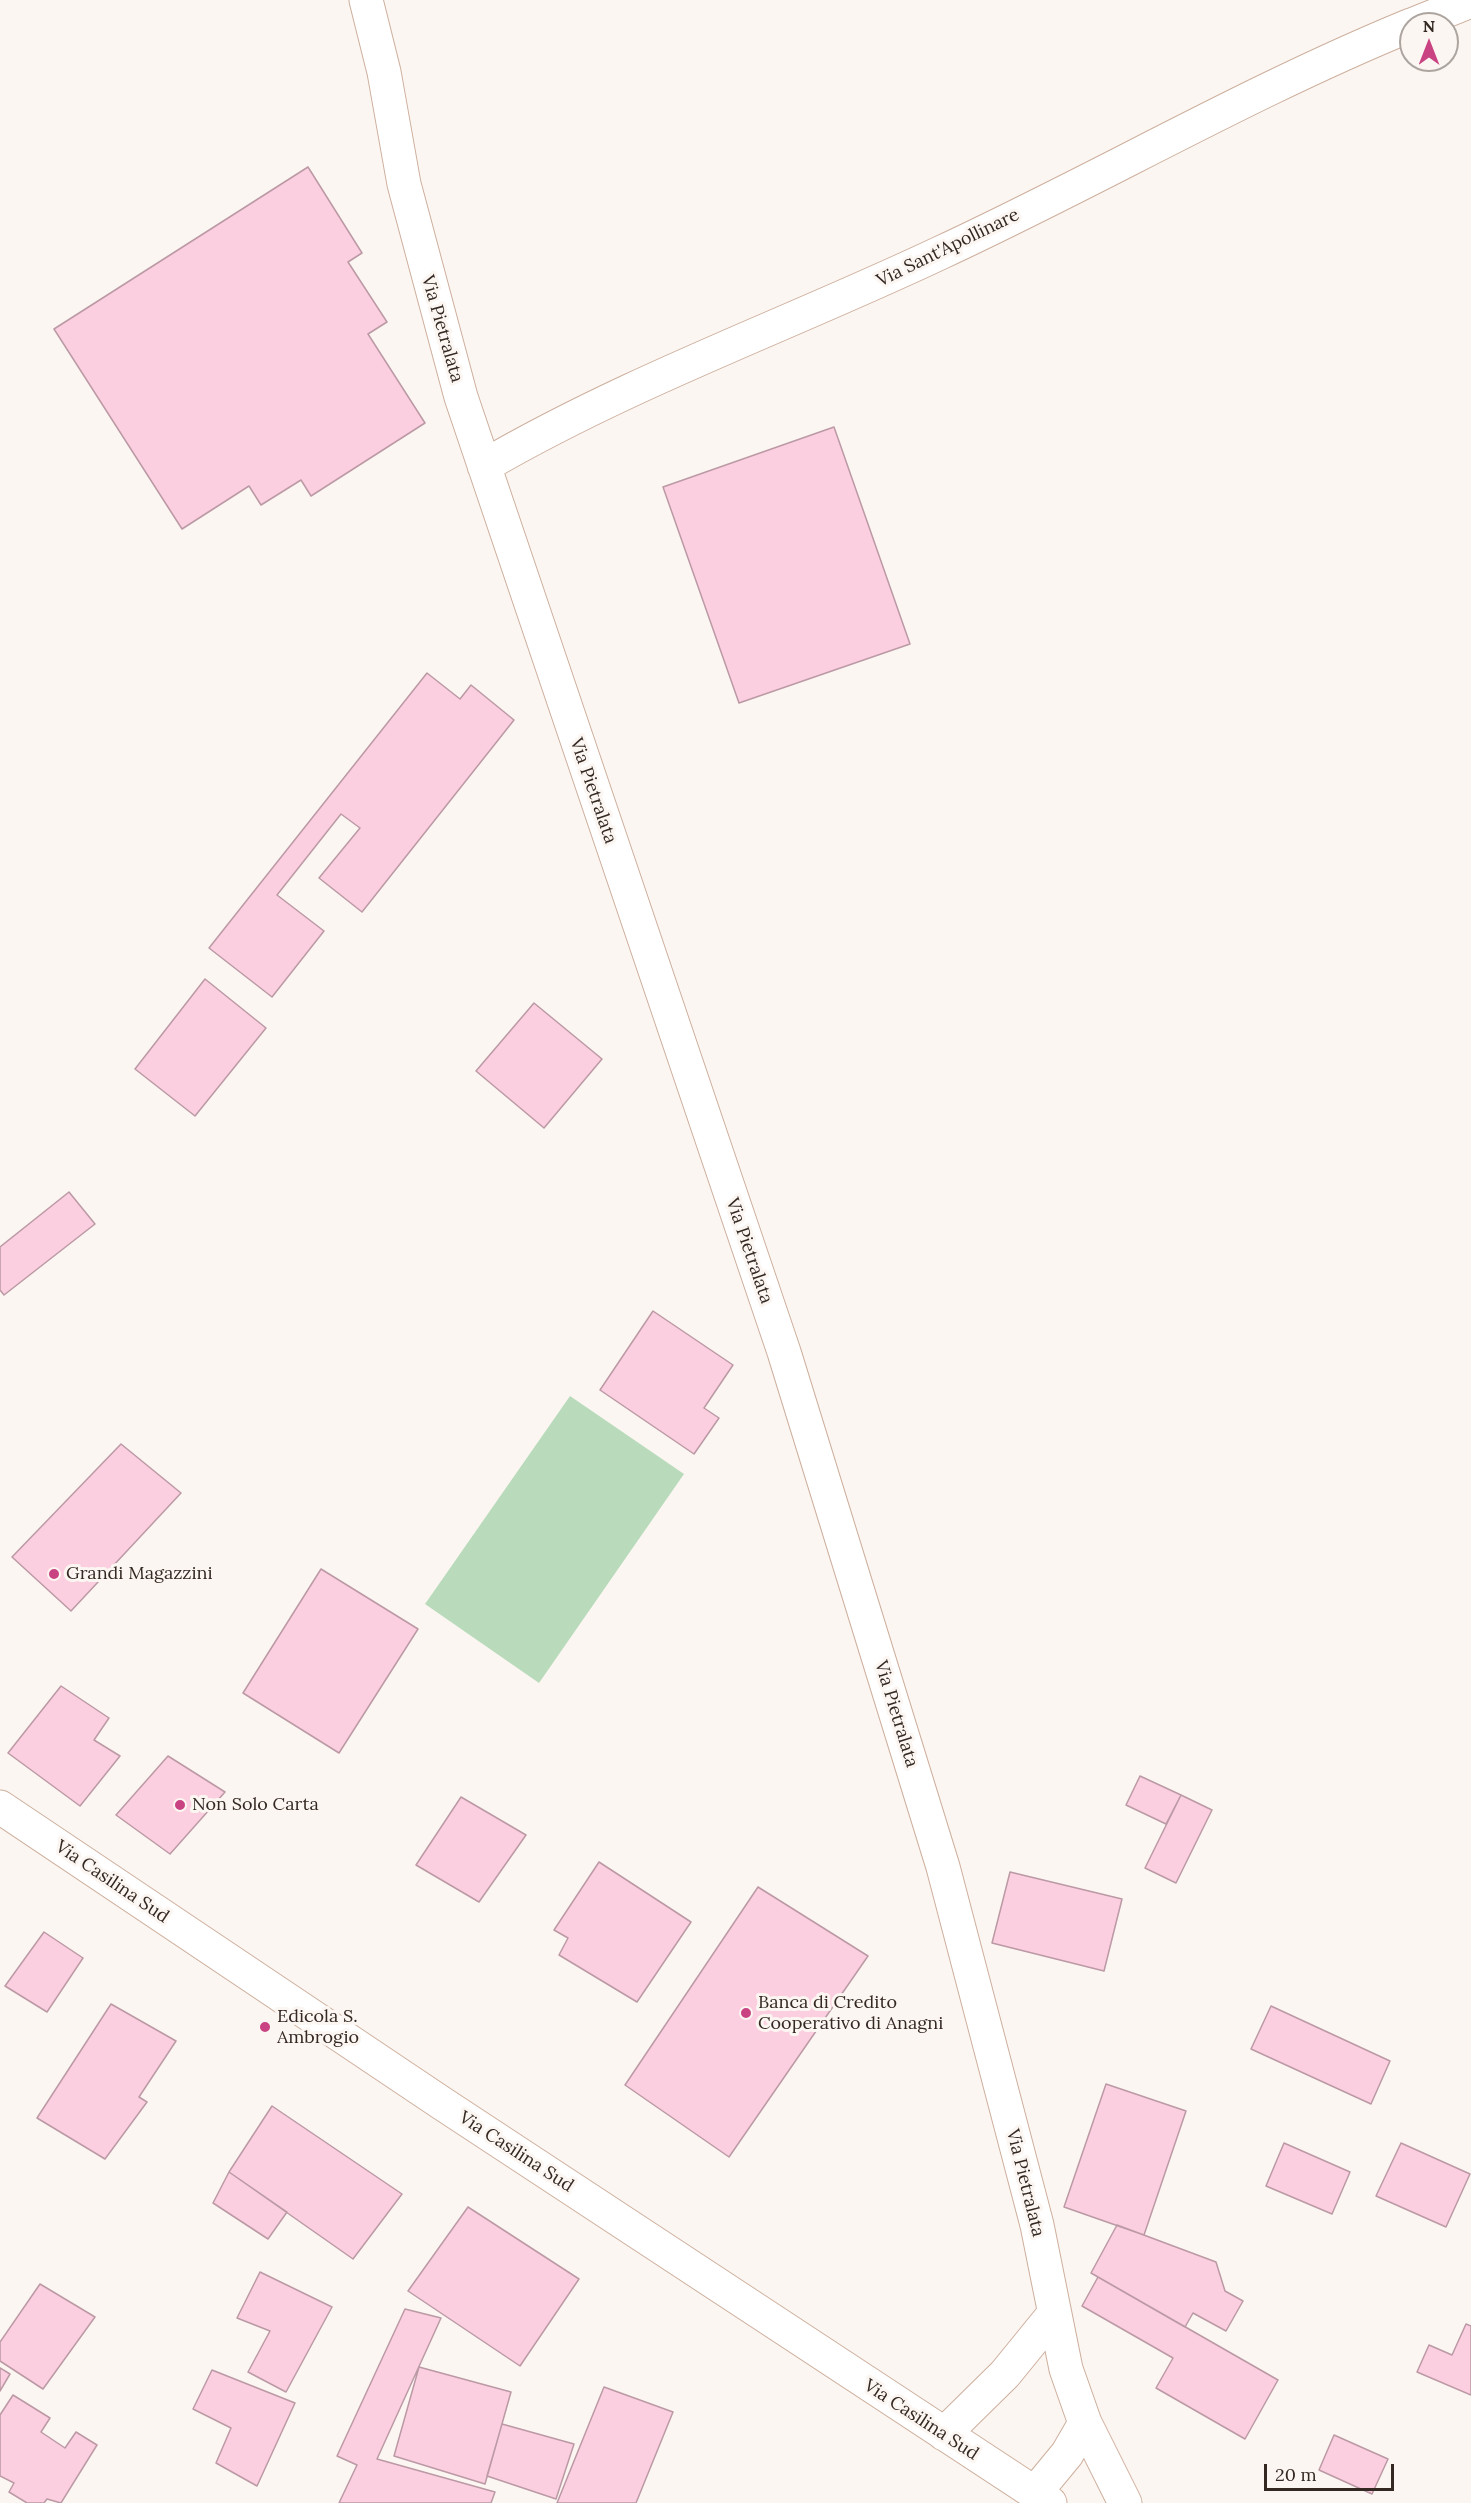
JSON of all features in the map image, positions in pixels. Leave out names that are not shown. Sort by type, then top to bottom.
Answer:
[{"type":"street","name":"Via Pietralata","points":[[366,0],[384,72],[413,223],[461,397],[784,1352],[936,1844],[1037,2224],[1053,2315],[1066,2369],[1085,2423],[1125,2503]]},
{"type":"street","name":"Via Sant'Apollinare","points":[[1444,12],[1471,1]]},
{"type":"street","name":"Via Sant'Apollinare","points":[[484,466],[588,410],[910,267],[1232,106],[1399,31]]},
{"type":"street","name":"Via Casilina Sud","points":[[0,1807],[1041,2500]]},
{"type":"street","points":[[944,2434],[1005,2374],[1053,2315]]},
{"type":"street","points":[[1041,2500],[1085,2423]]},
{"type":"green space","points":[[570,1396],[684,1474],[539,1683],[425,1604]]},
{"type":"building","points":[[308,167],[362,253],[348,262],[387,322],[368,334],[425,423],[311,496],[301,480],[261,505],[249,486],[182,529],[54,329]]},
{"type":"building","points":[[834,427],[910,644],[739,703],[663,487]]},
{"type":"building","points":[[427,673],[460,699],[471,685],[514,720],[362,912],[319,878],[360,828],[341,814],[277,895],[324,931],[272,997],[209,948]]},
{"type":"building","points":[[205,979],[266,1028],[195,1116],[135,1069]]},
{"type":"building","points":[[534,1003],[602,1059],[544,1128],[476,1071]]},
{"type":"building","points":[[69,1192],[95,1224],[4,1295],[0,1290],[0,1247]]},
{"type":"building","points":[[653,1311],[733,1365],[704,1408],[719,1418],[694,1454],[600,1390]]},
{"type":"building","points":[[121,1444],[181,1493],[71,1611],[12,1557]]},
{"type":"building","points":[[321,1569],[418,1629],[339,1753],[243,1693]]},
{"type":"building","points":[[61,1686],[109,1718],[94,1740],[120,1756],[80,1806],[8,1753]]},
{"type":"building","points":[[168,1756],[225,1792],[170,1854],[116,1815]]},
{"type":"building","points":[[1140,1776],[1181,1795],[1166,1824],[1126,1805]]},
{"type":"building","points":[[1181,1795],[1212,1810],[1176,1883],[1145,1868]]},
{"type":"building","points":[[461,1797],[526,1835],[479,1902],[416,1865]]},
{"type":"building","points":[[599,1862],[691,1922],[637,2002],[559,1955],[568,1938],[554,1930]]},
{"type":"building","points":[[1010,1872],[1122,1899],[1104,1971],[992,1943]]},
{"type":"building","points":[[758,1887],[868,1956],[729,2157],[625,2085]]},
{"type":"building","points":[[44,1932],[83,1958],[47,2012],[5,1986]]},
{"type":"building","points":[[111,2004],[176,2041],[139,2097],[147,2102],[105,2159],[37,2118]]},
{"type":"building","points":[[1271,2006],[1390,2061],[1371,2104],[1251,2049]]},
{"type":"building","points":[[1106,2084],[1186,2111],[1144,2235],[1064,2207]]},
{"type":"building","points":[[272,2106],[402,2194],[353,2259],[229,2172]]},
{"type":"building","points":[[1284,2143],[1350,2172],[1332,2214],[1266,2186]]},
{"type":"building","points":[[1401,2143],[1470,2174],[1446,2227],[1376,2196]]},
{"type":"building","points":[[229,2172],[287,2212],[268,2239],[213,2203]]},
{"type":"building","points":[[468,2207],[579,2279],[520,2366],[408,2291]]},
{"type":"building","points":[[1117,2225],[1216,2262],[1225,2291],[1243,2301],[1226,2331],[1193,2313],[1185,2327],[1091,2273]]},
{"type":"building","points":[[260,2272],[332,2307],[286,2392],[248,2372],[270,2331],[237,2318]]},
{"type":"building","points":[[1098,2277],[1278,2380],[1245,2439],[1156,2388],[1173,2358],[1082,2306]]},
{"type":"building","points":[[40,2284],[95,2317],[43,2389],[0,2361],[0,2342]]},
{"type":"building","points":[[405,2309],[441,2318],[377,2459],[495,2492],[491,2503],[339,2503],[357,2465],[337,2456]]},
{"type":"building","points":[[1466,2324],[1471,2326],[1471,2395],[1417,2372],[1429,2345],[1452,2355]]},
{"type":"building","points":[[419,2367],[511,2392],[485,2484],[394,2456]]},
{"type":"building","points":[[0,2368],[10,2374],[0,2391]]},
{"type":"building","points":[[212,2370],[295,2403],[257,2486],[216,2463],[231,2428],[193,2409]]},
{"type":"building","points":[[604,2387],[673,2412],[636,2503],[557,2503]]},
{"type":"building","points":[[13,2395],[50,2418],[41,2432],[65,2448],[76,2432],[97,2445],[61,2503],[47,2499],[44,2503],[27,2503],[9,2492],[14,2483],[0,2476],[0,2415]]},
{"type":"building","points":[[502,2424],[574,2444],[556,2499],[487,2476]]},
{"type":"building","points":[[1334,2435],[1388,2459],[1372,2494],[1319,2470]]},
{"type":"place","name":"Grandi Magazzini","points":[[54,1574]]},
{"type":"place","name":"Non Solo Carta","points":[[180,1805]]},
{"type":"place","name":"Banca di Credito Cooperativo di Anagni","points":[[746,2013]]},
{"type":"place","name":"Edicola S. Ambrogio","points":[[265,2027]]}]
